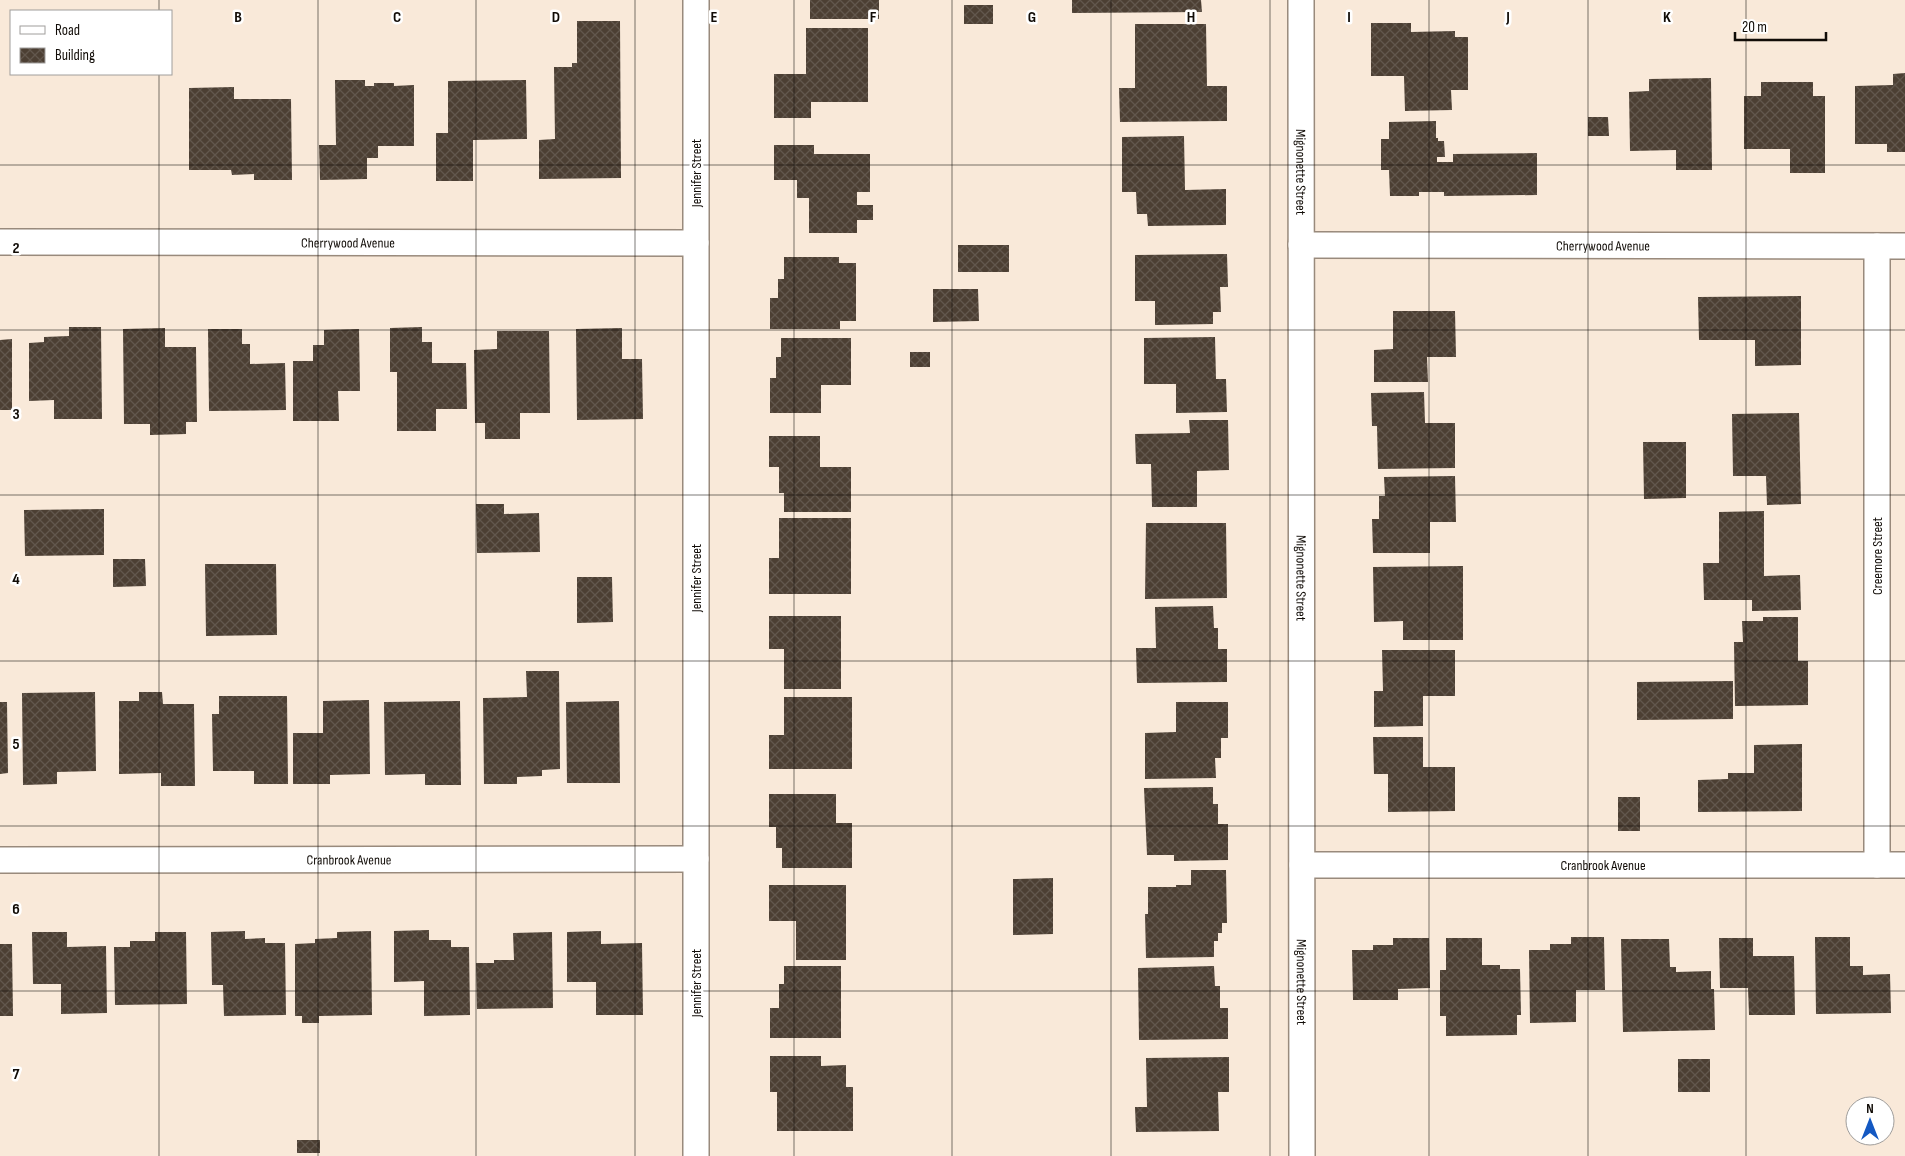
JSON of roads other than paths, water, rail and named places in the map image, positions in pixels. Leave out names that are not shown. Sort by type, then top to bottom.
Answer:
[{"type":"street","name":"Jennifer Street","points":[[696,0],[696,1156]]},
{"type":"street","name":"Mignonette Street","points":[[1301,0],[1302,1156]]},
{"type":"street","name":"Cherrywood Avenue","points":[[0,242],[696,243]]},
{"type":"street","name":"Cherrywood Avenue","points":[[1301,245],[1905,246]]},
{"type":"street","name":"Creemore Street","points":[[1877,246],[1877,865]]},
{"type":"street","name":"Cranbrook Avenue","points":[[0,860],[696,859]]},
{"type":"street","name":"Cranbrook Avenue","points":[[1302,865],[1905,865]]}]
